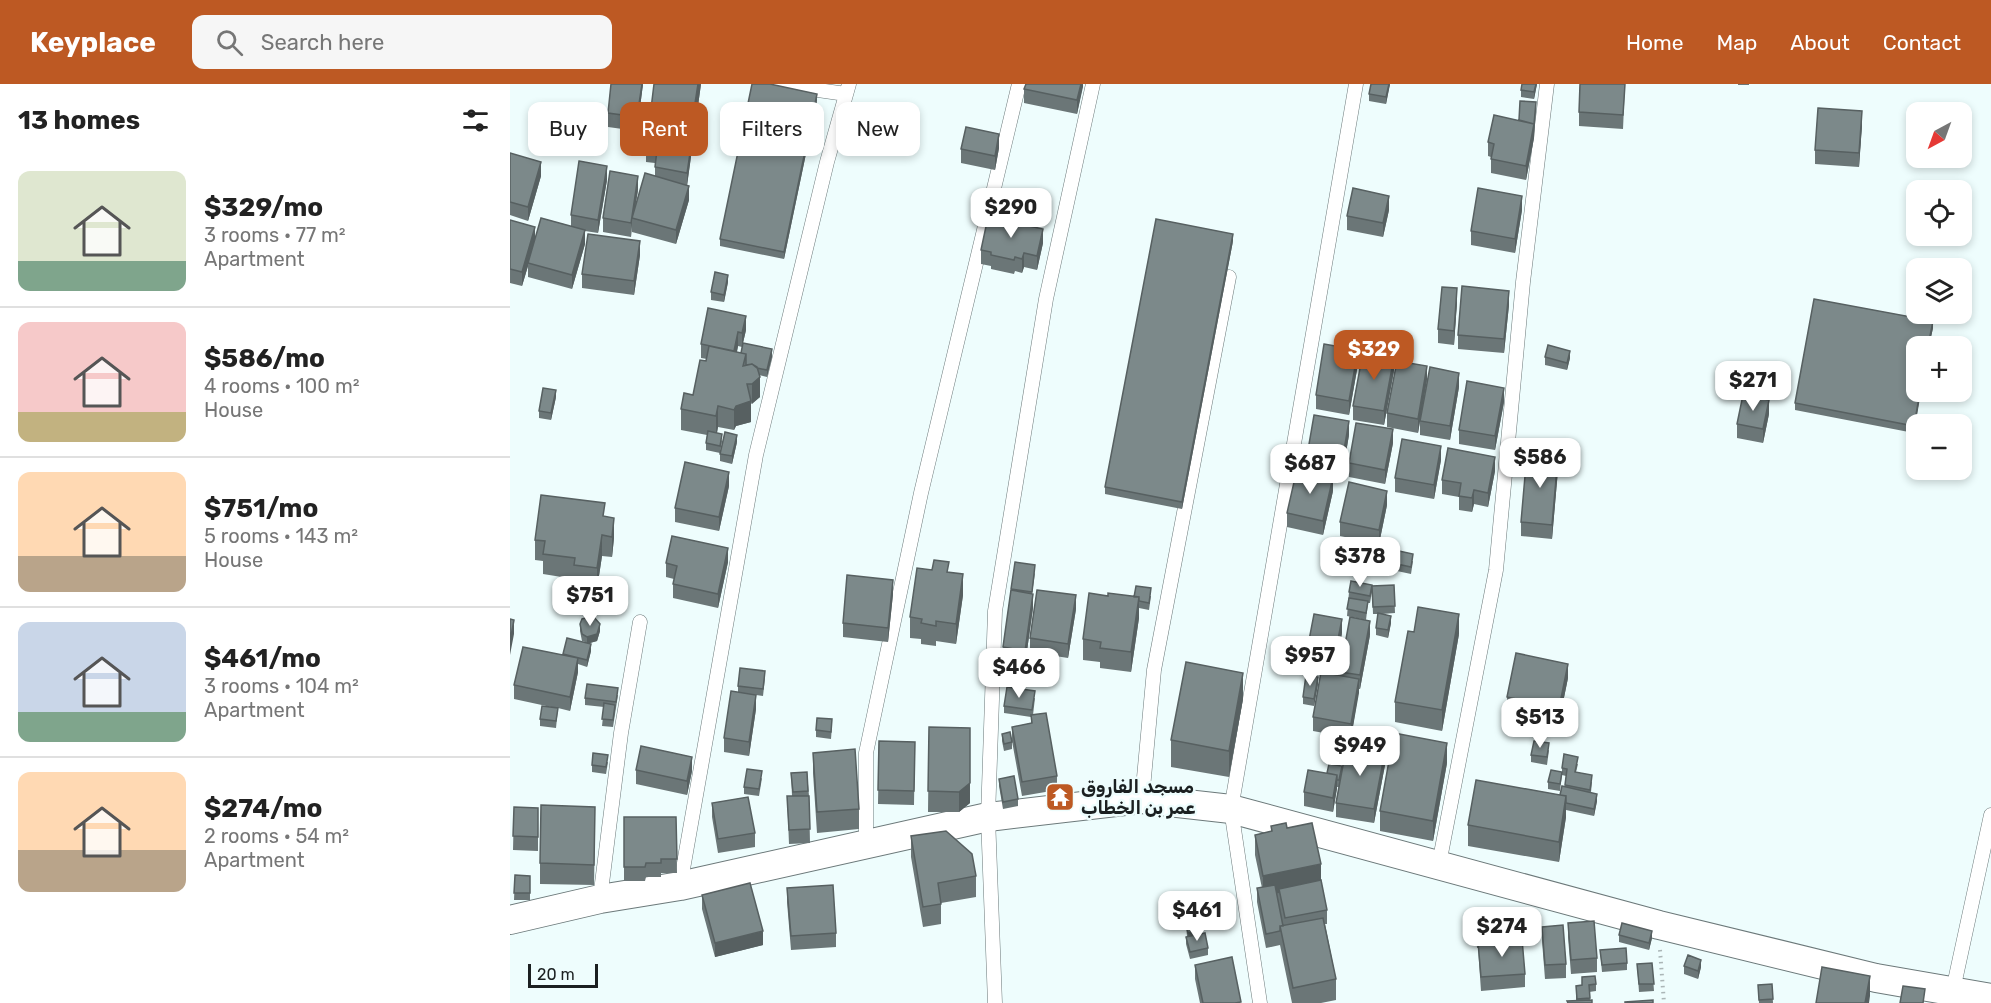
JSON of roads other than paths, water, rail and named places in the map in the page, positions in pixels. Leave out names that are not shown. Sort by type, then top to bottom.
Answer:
[{"type":"street","points":[[510,921],[600,899],[680,886],[988,817],[1142,800],[1231,809],[1659,925],[1876,978],[1991,998]]},
{"type":"lane","points":[[680,886],[756,455],[827,162],[848,89],[776,84]]},
{"type":"lane","points":[[866,844],[866,753],[921,493],[1019,84]]},
{"type":"lane","points":[[995,1003],[988,817],[995,611],[1046,299],[1093,84]]},
{"type":"lane","points":[[1260,1003],[1231,809],[1356,84]]},
{"type":"lane","points":[[1439,864],[1496,570],[1522,282],[1547,84]]},
{"type":"lane","points":[[1142,800],[1154,670],[1229,277]]},
{"type":"lane","points":[[600,899],[621,733],[640,622]]},
{"type":"lane","points":[[1953,990],[1991,815]]},
{"type":"place","name":"مسجد الفاروق عمر بن الخطاب","points":[[1060,797]]}]
